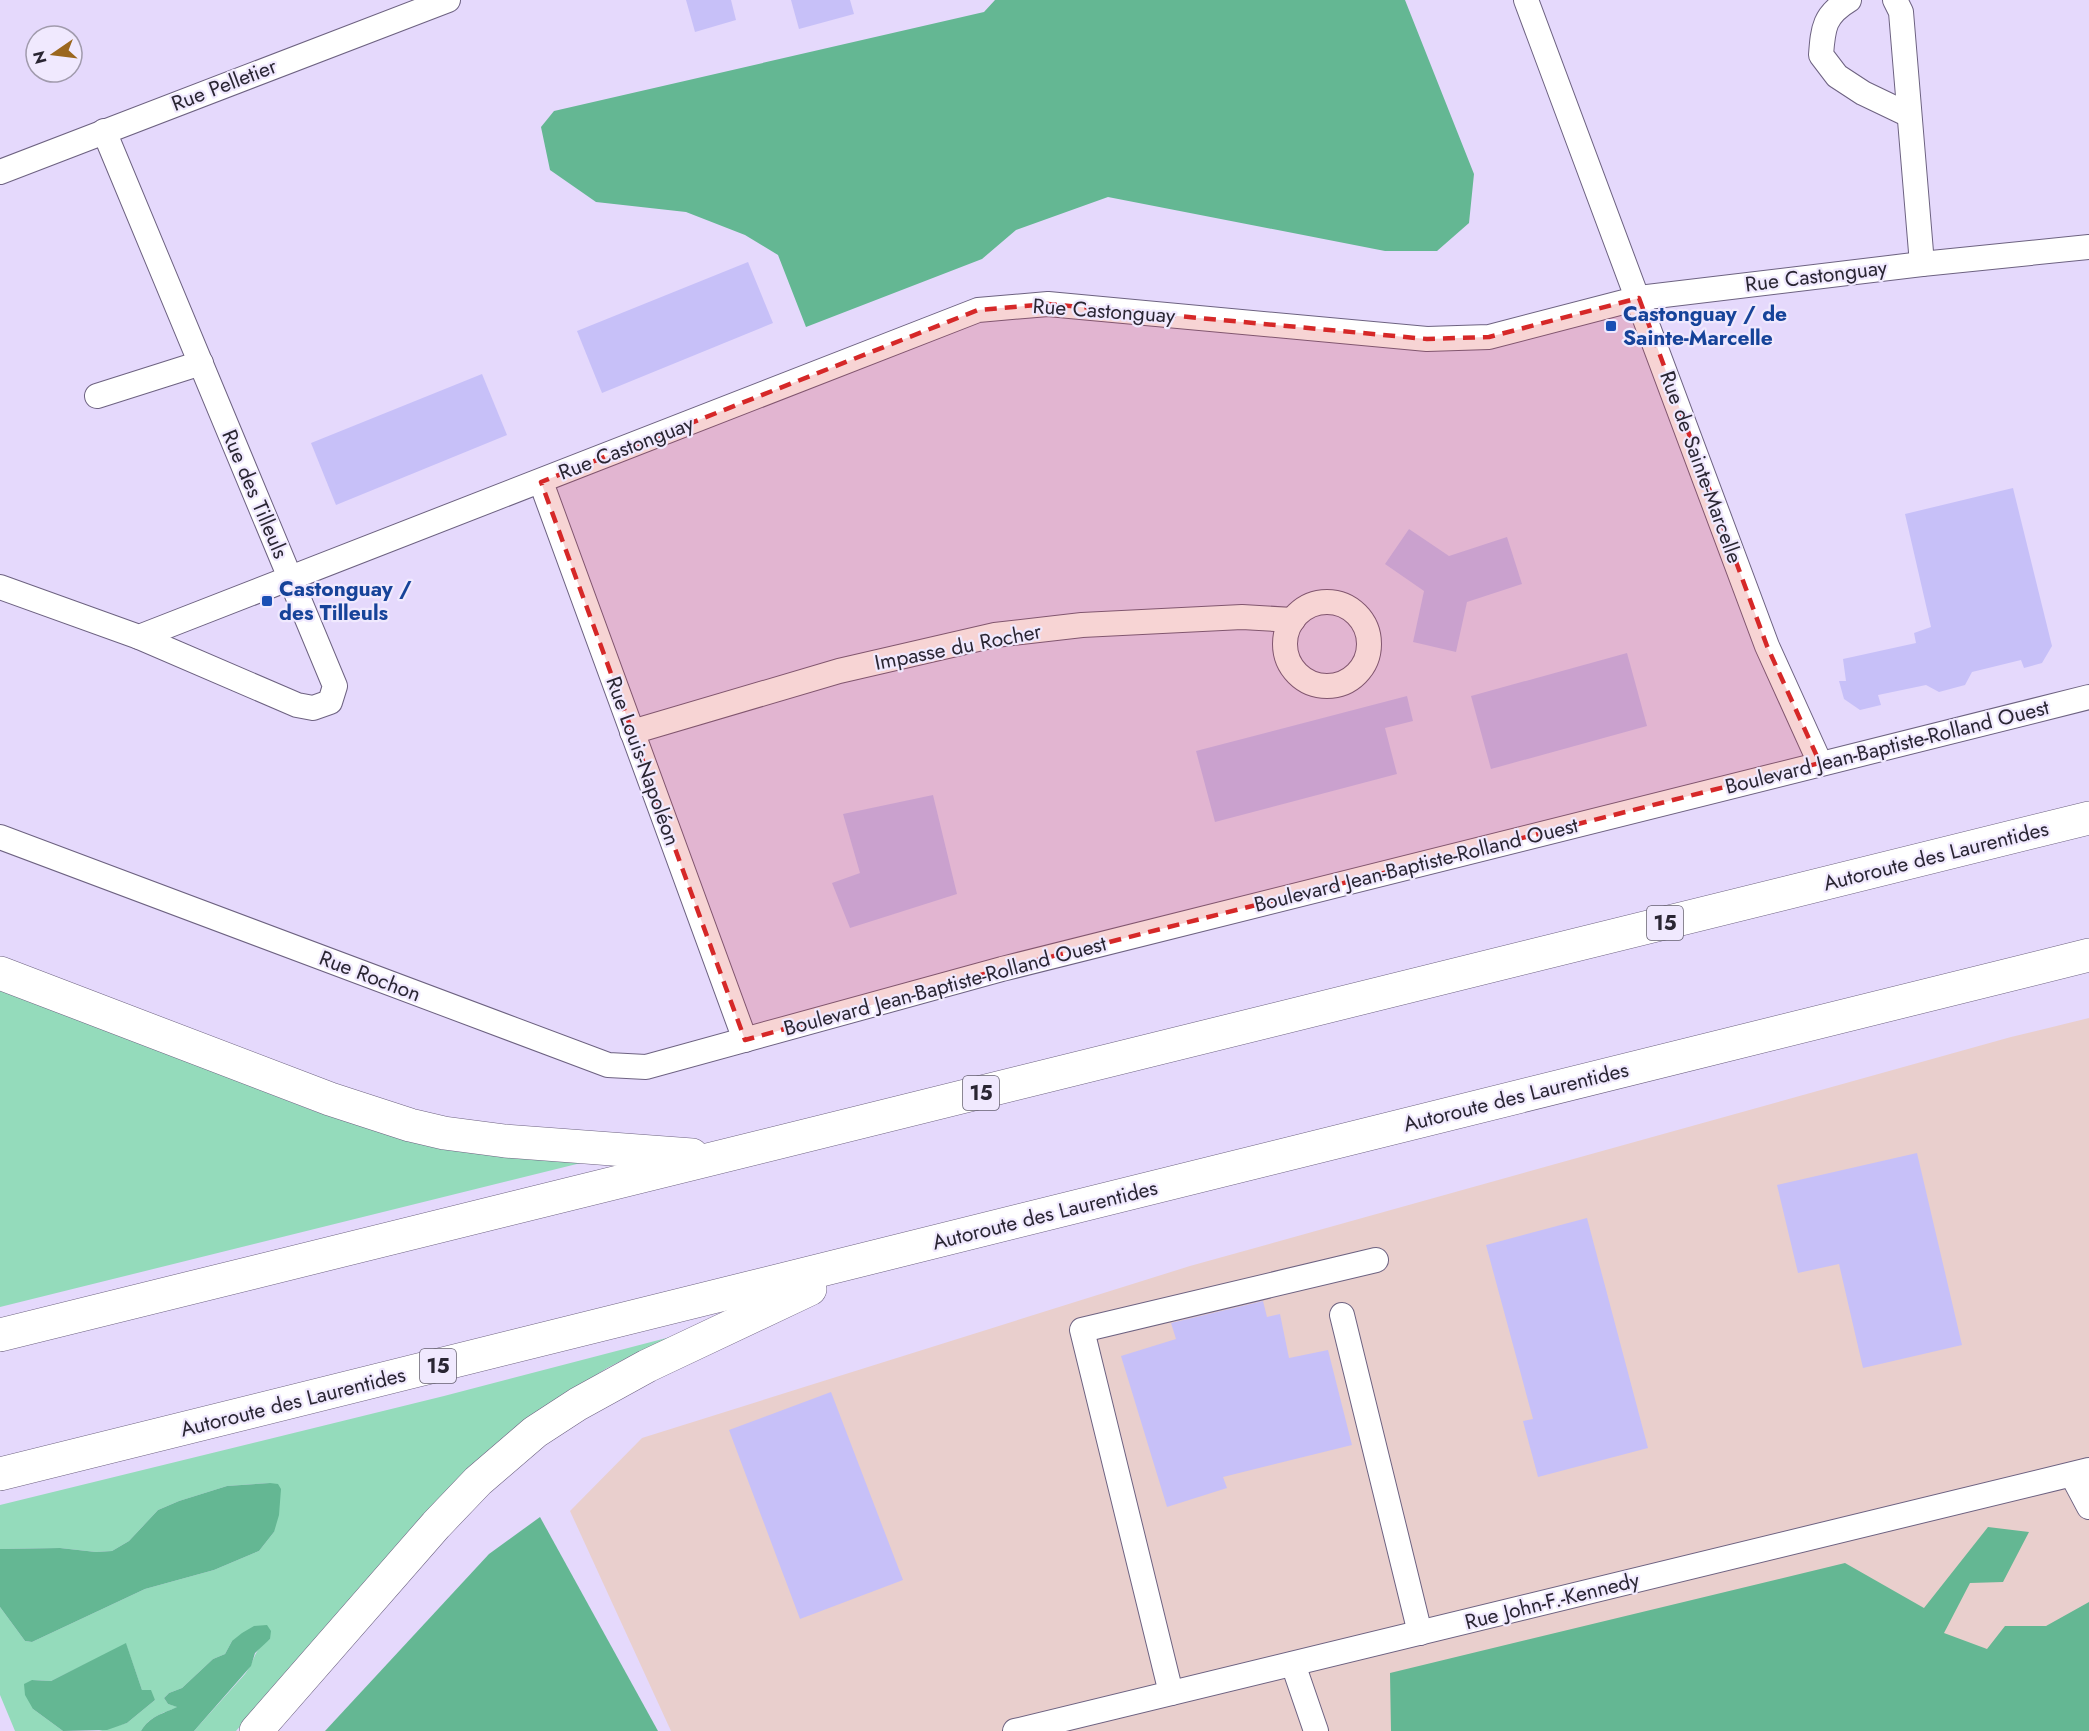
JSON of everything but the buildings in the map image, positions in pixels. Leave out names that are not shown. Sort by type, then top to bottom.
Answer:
[{"type":"highway","name":"Autoroute des Laurentides","points":[[0,1335],[2089,818]]},
{"type":"highway","name":"Autoroute des Laurentides","points":[[0,1474],[2089,955]]},
{"type":"highway","points":[[0,973],[330,1099],[410,1125],[444,1133],[506,1142],[721,1158]]},
{"type":"highway","points":[[256,1731],[436,1524],[478,1481],[535,1432],[585,1400],[646,1366],[876,1258]]},
{"type":"street","name":"Rue Pelletier","points":[[0,172],[448,0]]},
{"type":"street","name":"Rue de Sainte-Marcelle","points":[[1526,0],[1767,646],[1820,764]]},
{"type":"street","points":[[1849,0],[1836,8],[1824,27],[1821,55],[1837,76],[1863,93],[1909,115]]},
{"type":"street","points":[[1895,0],[1901,12],[1922,264]]},
{"type":"street","name":"Rue des Tilleuls","points":[[104,131],[335,686],[330,702],[313,708],[297,705],[139,637]]},
{"type":"street","name":"Rue Castonguay","points":[[139,637],[978,310],[1048,304],[1427,339],[1489,337],[1638,298],[1922,264],[2089,247]]},
{"type":"street","points":[[97,396],[201,363]]},
{"type":"street","name":"Rue Louis-Napoléon","points":[[541,482],[745,1040]]},
{"type":"street","points":[[0,587],[139,637]]},
{"type":"street","name":"Impasse du Rocher","points":[[632,732],[839,671],[995,635],[1082,625],[1242,616],[1293,620]]},
{"type":"street","name":"Boulevard Jean-Baptiste-Rolland Ouest","points":[[745,1040],[1002,969],[2089,697]]},
{"type":"street","name":"Rue Rochon","points":[[0,837],[608,1065],[646,1067],[745,1040]]},
{"type":"street","points":[[1171,1693],[1082,1330],[1376,1260]]},
{"type":"street","points":[[1342,1316],[1420,1633]]},
{"type":"street","points":[[2080,1473],[2089,1506]]},
{"type":"street","name":"Rue John-F.-Kennedy","points":[[1015,1731],[2080,1473]]},
{"type":"street","points":[[1293,1664],[1316,1731]]},
{"type":"highlighted area","points":[[1639,298],[1767,646],[1820,763],[1002,969],[745,1040],[541,482],[978,310],[1048,304],[1427,339],[1489,337]]},
{"type":"shaded area","points":[[2089,1018],[2089,1731],[671,1731],[570,1511],[642,1438],[1190,1266],[2011,1037]]},
{"type":"green space","points":[[995,0],[1405,0],[1474,174],[1469,223],[1437,251],[1385,251],[1108,197],[1016,230],[982,259],[806,327],[778,255],[745,235],[686,212],[596,202],[550,170],[541,127],[554,111],[984,12]]},
{"type":"green space","points":[[0,988],[314,1111],[405,1139],[593,1160],[0,1307]]},
{"type":"green space","points":[[701,1329],[641,1351],[607,1368],[519,1424],[467,1471],[379,1567],[236,1731],[194,1731],[245,1674],[257,1652],[270,1639],[232,1641],[225,1654],[213,1659],[182,1688],[169,1693],[164,1698],[168,1704],[178,1707],[153,1718],[141,1731],[99,1731],[127,1723],[155,1700],[142,1690],[126,1644],[51,1681],[32,1680],[33,1709],[63,1731],[15,1731],[0,1695],[0,1607],[25,1641],[32,1642],[145,1589],[214,1570],[259,1551],[274,1532],[270,1483],[227,1486],[158,1510],[129,1541],[112,1551],[96,1552],[60,1548],[0,1549],[0,1505],[444,1396]]},
{"type":"green space","points":[[278,1484],[281,1489],[279,1515],[274,1532],[259,1551],[214,1570],[145,1589],[32,1642],[25,1641],[0,1607],[0,1549],[60,1548],[96,1552],[112,1551],[129,1541],[158,1510],[227,1486]]},
{"type":"green space","points":[[540,1517],[658,1731],[325,1731],[489,1554]]},
{"type":"green space","points":[[1988,1527],[2029,1532],[2003,1582],[1970,1583],[1944,1633],[1987,1649],[2005,1626],[2046,1626],[2089,1602],[2089,1731],[1391,1731],[1390,1673],[1845,1563],[1924,1608]]},
{"type":"green space","points":[[267,1625],[271,1631],[270,1639],[255,1653],[251,1666],[194,1731],[141,1731],[152,1719],[177,1707],[168,1704],[164,1698],[169,1693],[182,1688],[213,1659],[225,1654],[232,1641],[242,1633],[254,1626]]},
{"type":"green space","points":[[126,1643],[142,1690],[151,1690],[155,1700],[127,1723],[107,1730],[63,1731],[33,1709],[25,1695],[24,1684],[32,1680],[51,1681]]},
{"type":"place","name":"Castonguay / de Sainte-Marcelle","points":[[1611,326]]},
{"type":"place","name":"Castonguay / des Tilleuls","points":[[267,601]]}]
